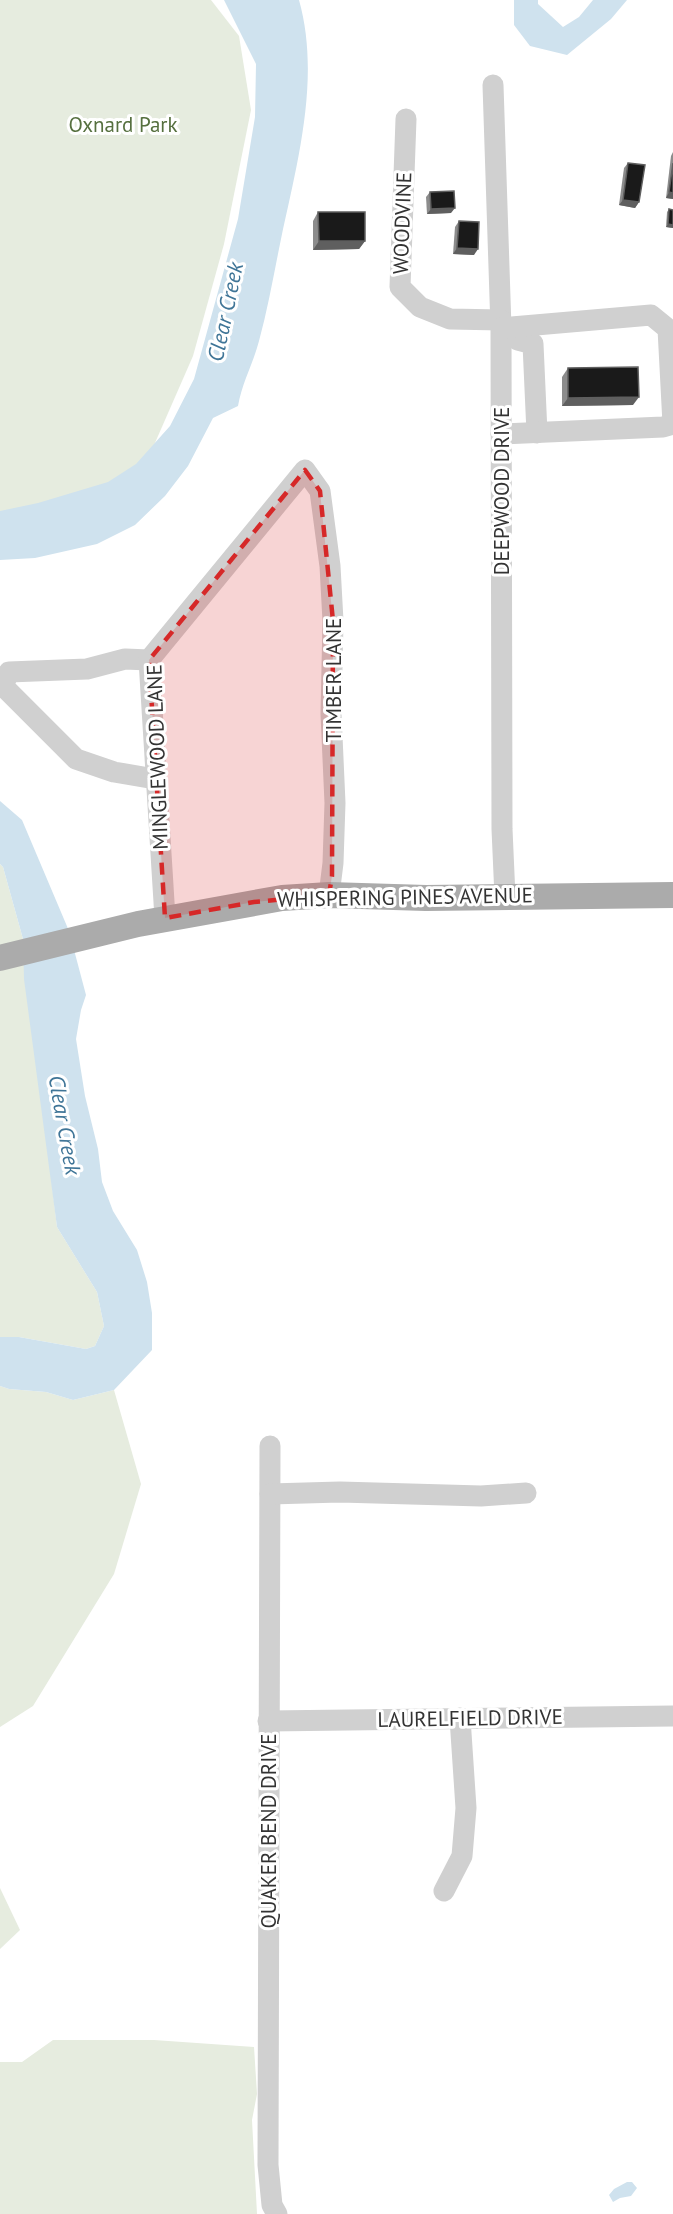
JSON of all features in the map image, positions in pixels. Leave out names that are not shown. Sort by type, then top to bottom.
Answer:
[{"type":"main road","name":"WHISPERING PINES AVENUE","points":[[0,958],[165,918],[263,900],[329,895],[505,897],[673,895]]},
{"type":"street","name":"DEEPWOOD DRIVE","points":[[493,85],[506,325],[501,434],[502,829],[505,897]]},
{"type":"street","name":"WOODVINE","points":[[406,119],[400,287],[420,308],[450,319],[506,325],[651,315],[668,329],[673,424],[663,427],[537,433]]},
{"type":"street","points":[[501,434],[537,433],[533,344],[518,340],[506,325]]},
{"type":"street","name":"MINGLEWOOD LANE","points":[[165,918],[149,660],[305,470]]},
{"type":"street","name":"TIMBER LANE","points":[[305,470],[320,491],[330,566],[333,621],[332,714],[335,803],[333,863],[329,895]]},
{"type":"street","points":[[149,660],[125,659],[87,669],[9,672],[3,686],[76,759],[114,772],[155,779]]},
{"type":"street","name":"QUAKER BEND DRIVE","points":[[270,1446],[268,2165],[272,2205],[277,2214]]},
{"type":"street","points":[[270,1494],[340,1492],[481,1496],[526,1493]]},
{"type":"street","name":"LAURELFIELD DRIVE","points":[[268,1721],[673,1716]]},
{"type":"street","points":[[444,1891],[462,1856],[466,1808],[460,1718]]},
{"type":"highlighted area","points":[[305,470],[320,491],[333,621],[332,876],[329,895],[254,902],[165,918],[149,660]]},
{"type":"green space","name":"Oxnard Park","points":[[0,0],[211,0],[239,36],[251,110],[224,244],[193,356],[144,468],[76,502],[0,515]]},
{"type":"green space","points":[[0,864],[3,867],[23,939],[57,1227],[97,1292],[104,1326],[95,1346],[86,1349],[19,1337],[0,1337]]},
{"type":"green space","points":[[0,1386],[9,1389],[46,1392],[73,1400],[114,1390],[141,1484],[114,1574],[33,1706],[0,1727]]},
{"type":"green space","points":[[0,1888],[20,1930],[0,1949]]},
{"type":"green space","points":[[53,2040],[154,2040],[254,2047],[257,2094],[252,2120],[257,2214],[0,2214],[0,2062],[22,2062]]},
{"type":"water","name":"Clear Creek","points":[[224,0],[299,0],[308,60],[304,120],[294,181],[262,329],[238,406],[213,418],[188,466],[165,496],[135,525],[97,544],[35,558],[0,560],[0,511],[38,503],[108,482],[136,464],[170,426],[194,379],[238,219],[255,117],[256,64]]},
{"type":"water","points":[[514,0],[538,0],[538,4],[563,27],[579,17],[593,0],[627,0],[611,19],[567,55],[530,46],[514,25]]},
{"type":"water","name":"Clear Creek","points":[[0,801],[22,820],[69,931],[86,995],[76,1039],[85,1096],[98,1149],[102,1182],[113,1211],[137,1250],[147,1282],[152,1313],[152,1350],[114,1390],[73,1400],[46,1392],[9,1389],[0,1386],[0,1337],[19,1337],[86,1349],[95,1346],[104,1326],[97,1292],[57,1227],[24,979],[23,939],[3,867],[0,864]]},
{"type":"water","points":[[627,2182],[632,2182],[637,2188],[631,2196],[613,2202],[609,2195],[614,2189]]},
{"type":"building","points":[[628,163],[645,165],[639,202],[623,200]]},
{"type":"building","points":[[673,163],[673,193],[669,192]]},
{"type":"building","points":[[454,191],[455,208],[431,209],[430,192]]},
{"type":"building","points":[[669,209],[673,210],[673,225],[668,224]]},
{"type":"building","points":[[318,212],[365,212],[365,241],[319,241]]},
{"type":"building","points":[[459,221],[479,222],[478,249],[457,248]]},
{"type":"building","points":[[638,367],[639,397],[568,398],[568,368]]}]
